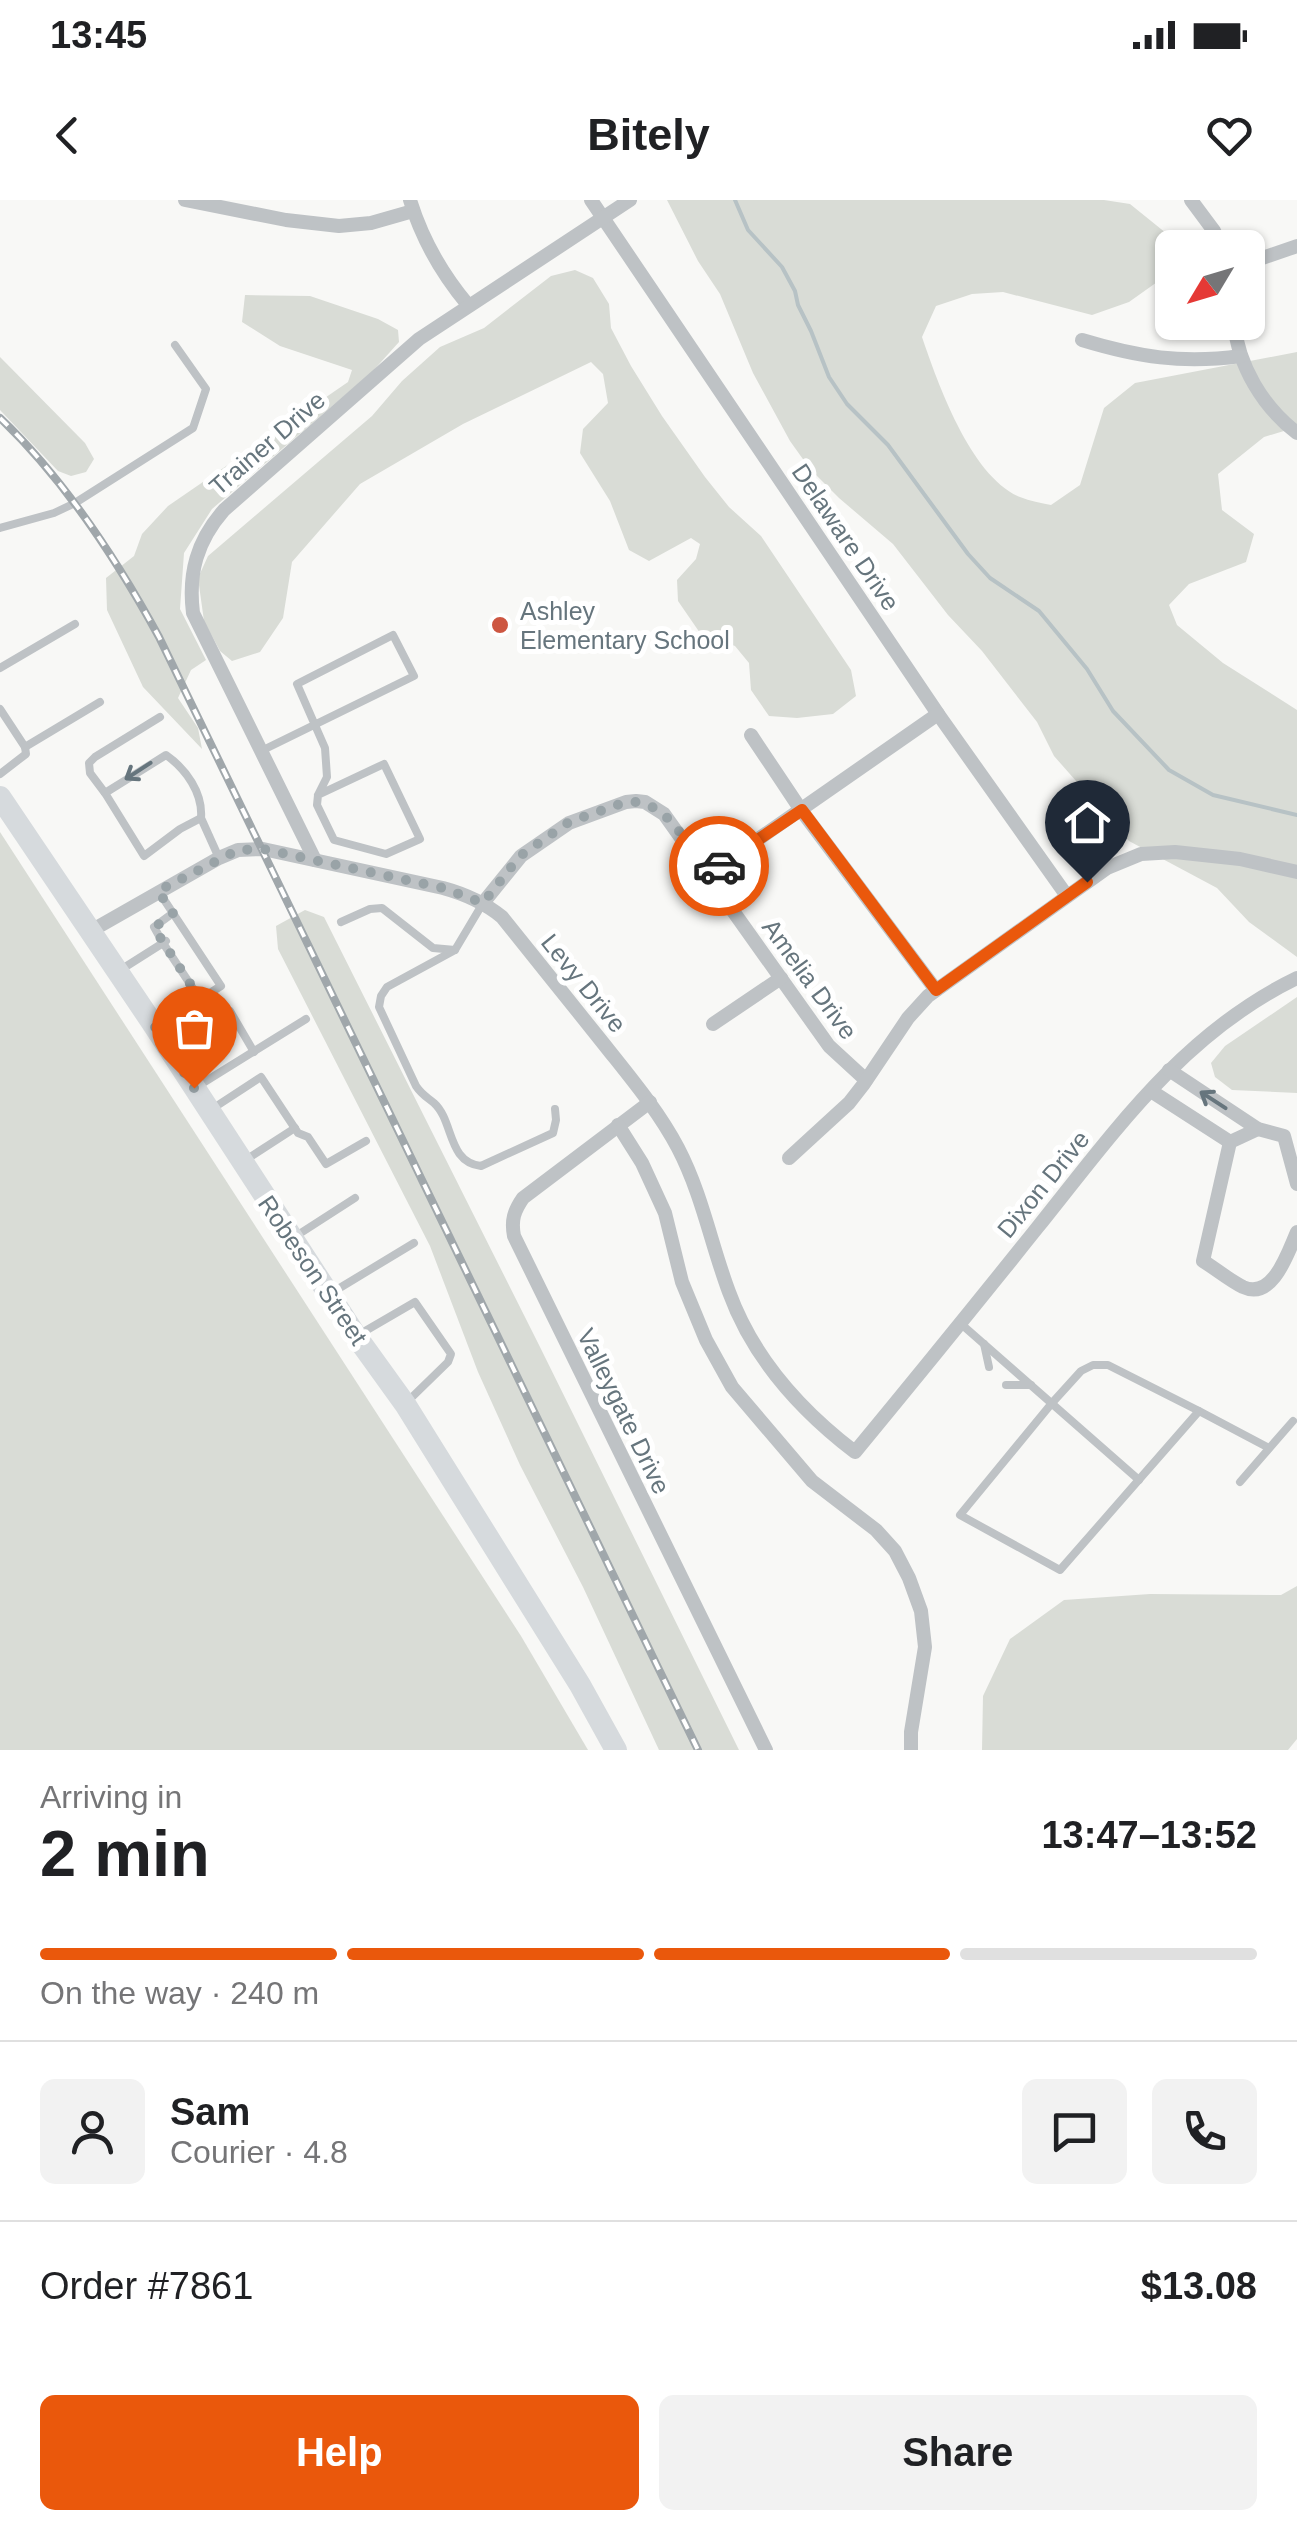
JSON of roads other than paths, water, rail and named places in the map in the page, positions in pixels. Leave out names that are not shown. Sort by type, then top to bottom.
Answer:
[{"type":"main road","name":"Robeson Street","points":[[0,798],[405,1404],[580,1685],[616,1750]]},
{"type":"street","points":[[185,200],[339,226],[371,223],[412,206],[436,261],[468,305]]},
{"type":"street","name":"Delaware Drive","points":[[591,200],[938,714],[1067,896]]},
{"type":"street","name":"Trainer Drive","points":[[315,860],[193,614],[191,578],[200,544],[224,510],[419,338],[630,200]]},
{"type":"street","points":[[1191,200],[1212,230]]},
{"type":"street","points":[[1265,256],[1297,246]]},
{"type":"street","points":[[1082,340],[1151,358],[1183,361],[1241,356]]},
{"type":"street","points":[[1238,340],[1254,385],[1297,434]]},
{"type":"street","points":[[708,874],[938,714]]},
{"type":"street","points":[[751,735],[936,990]]},
{"type":"street","name":"Amelia Drive","points":[[483,903],[520,856],[569,822],[626,802],[645,802],[664,814],[830,1046],[866,1080]]},
{"type":"street","name":"Levy Drive","points":[[88,932],[238,850],[263,849],[362,870],[443,888],[483,903],[502,917],[650,1102],[678,1148],[701,1199],[740,1322],[784,1388],[822,1427],[855,1452]]},
{"type":"street","points":[[789,1158],[849,1103],[908,1018],[936,990],[1107,868],[1141,854],[1175,852],[1297,872]]},
{"type":"street","points":[[713,1024],[781,978]]},
{"type":"street","name":"Dixon Drive","points":[[855,1452],[1130,1111],[1192,1047],[1230,1017],[1297,978]]},
{"type":"street","points":[[1169,1070],[1258,1129],[1284,1136],[1297,1184]]},
{"type":"street","points":[[1151,1090],[1230,1142]]},
{"type":"street","name":"Valleygate Drive","points":[[650,1102],[523,1198],[515,1209],[514,1236],[766,1750]]},
{"type":"street","points":[[618,1125],[642,1163],[665,1213],[682,1282],[706,1340],[732,1387],[812,1481],[876,1530],[910,1578],[921,1611],[924,1647],[911,1750]]},
{"type":"street","points":[[1230,1142],[1258,1129]]},
{"type":"street","points":[[1230,1142],[1203,1260],[1246,1288],[1264,1288],[1285,1259],[1297,1232]]},
{"type":"lane","points":[[0,528],[54,514],[193,428],[206,389],[175,345]]},
{"type":"lane","points":[[1,666],[75,624]]},
{"type":"lane","points":[[261,751],[316,724],[414,676],[393,636],[298,684],[316,724],[325,748],[327,777],[318,794],[317,805],[334,840],[386,854],[420,839],[384,764],[318,794]]},
{"type":"lane","points":[[26,748],[100,702]]},
{"type":"lane","points":[[0,709],[26,748],[26,754],[0,774]]},
{"type":"lane","points":[[160,717],[89,762],[90,773],[144,856],[180,828],[201,818]]},
{"type":"lane","points":[[105,792],[166,755],[179,764],[200,797],[201,818],[219,858]]},
{"type":"lane","points":[[362,870],[370,850]]},
{"type":"lane","points":[[155,1027],[221,986],[189,945],[158,891]]},
{"type":"lane","name":"Amelia Drive","points":[[455,950],[483,903]]},
{"type":"lane","points":[[341,922],[382,908],[433,948],[455,950]]},
{"type":"lane","points":[[173,913],[154,928],[200,999]]},
{"type":"lane","points":[[118,972],[164,942]]},
{"type":"lane","points":[[455,950],[386,986],[379,1007],[416,1086],[424,1098],[435,1104],[461,1158],[470,1165],[481,1166],[553,1133],[555,1109]]},
{"type":"lane","points":[[170,1051],[230,1011],[254,1052]]},
{"type":"lane","points":[[194,1088],[306,1019]]},
{"type":"lane","points":[[209,1111],[261,1077],[294,1128],[308,1136],[326,1164],[366,1141]]},
{"type":"lane","points":[[242,1162],[294,1128]]},
{"type":"lane","points":[[292,1239],[355,1198]]},
{"type":"lane","points":[[329,1294],[414,1243]]},
{"type":"lane","points":[[356,1336],[415,1302],[451,1354],[448,1362],[405,1404]]},
{"type":"lane","points":[[960,1323],[1139,1480]]},
{"type":"lane","points":[[984,1344],[989,1367]]},
{"type":"lane","points":[[1199,1411],[1060,1570],[960,1515],[1052,1403],[1093,1366],[1108,1365],[1199,1411],[1269,1448]]},
{"type":"lane","points":[[1006,1385],[1032,1385]]},
{"type":"lane","points":[[1240,1482],[1293,1420]]},
{"type":"waterway","points":[[735,200],[748,230],[782,267],[795,291],[829,377],[847,404],[888,445],[968,554],[990,578],[1039,611],[1087,669],[1113,711],[1169,770],[1213,795],[1297,815]]},
{"type":"railway","points":[[0,418],[46,467],[88,521],[159,637],[698,1750]]},
{"type":"place","name":"Ashley Elementary School","points":[[500,625]]}]
